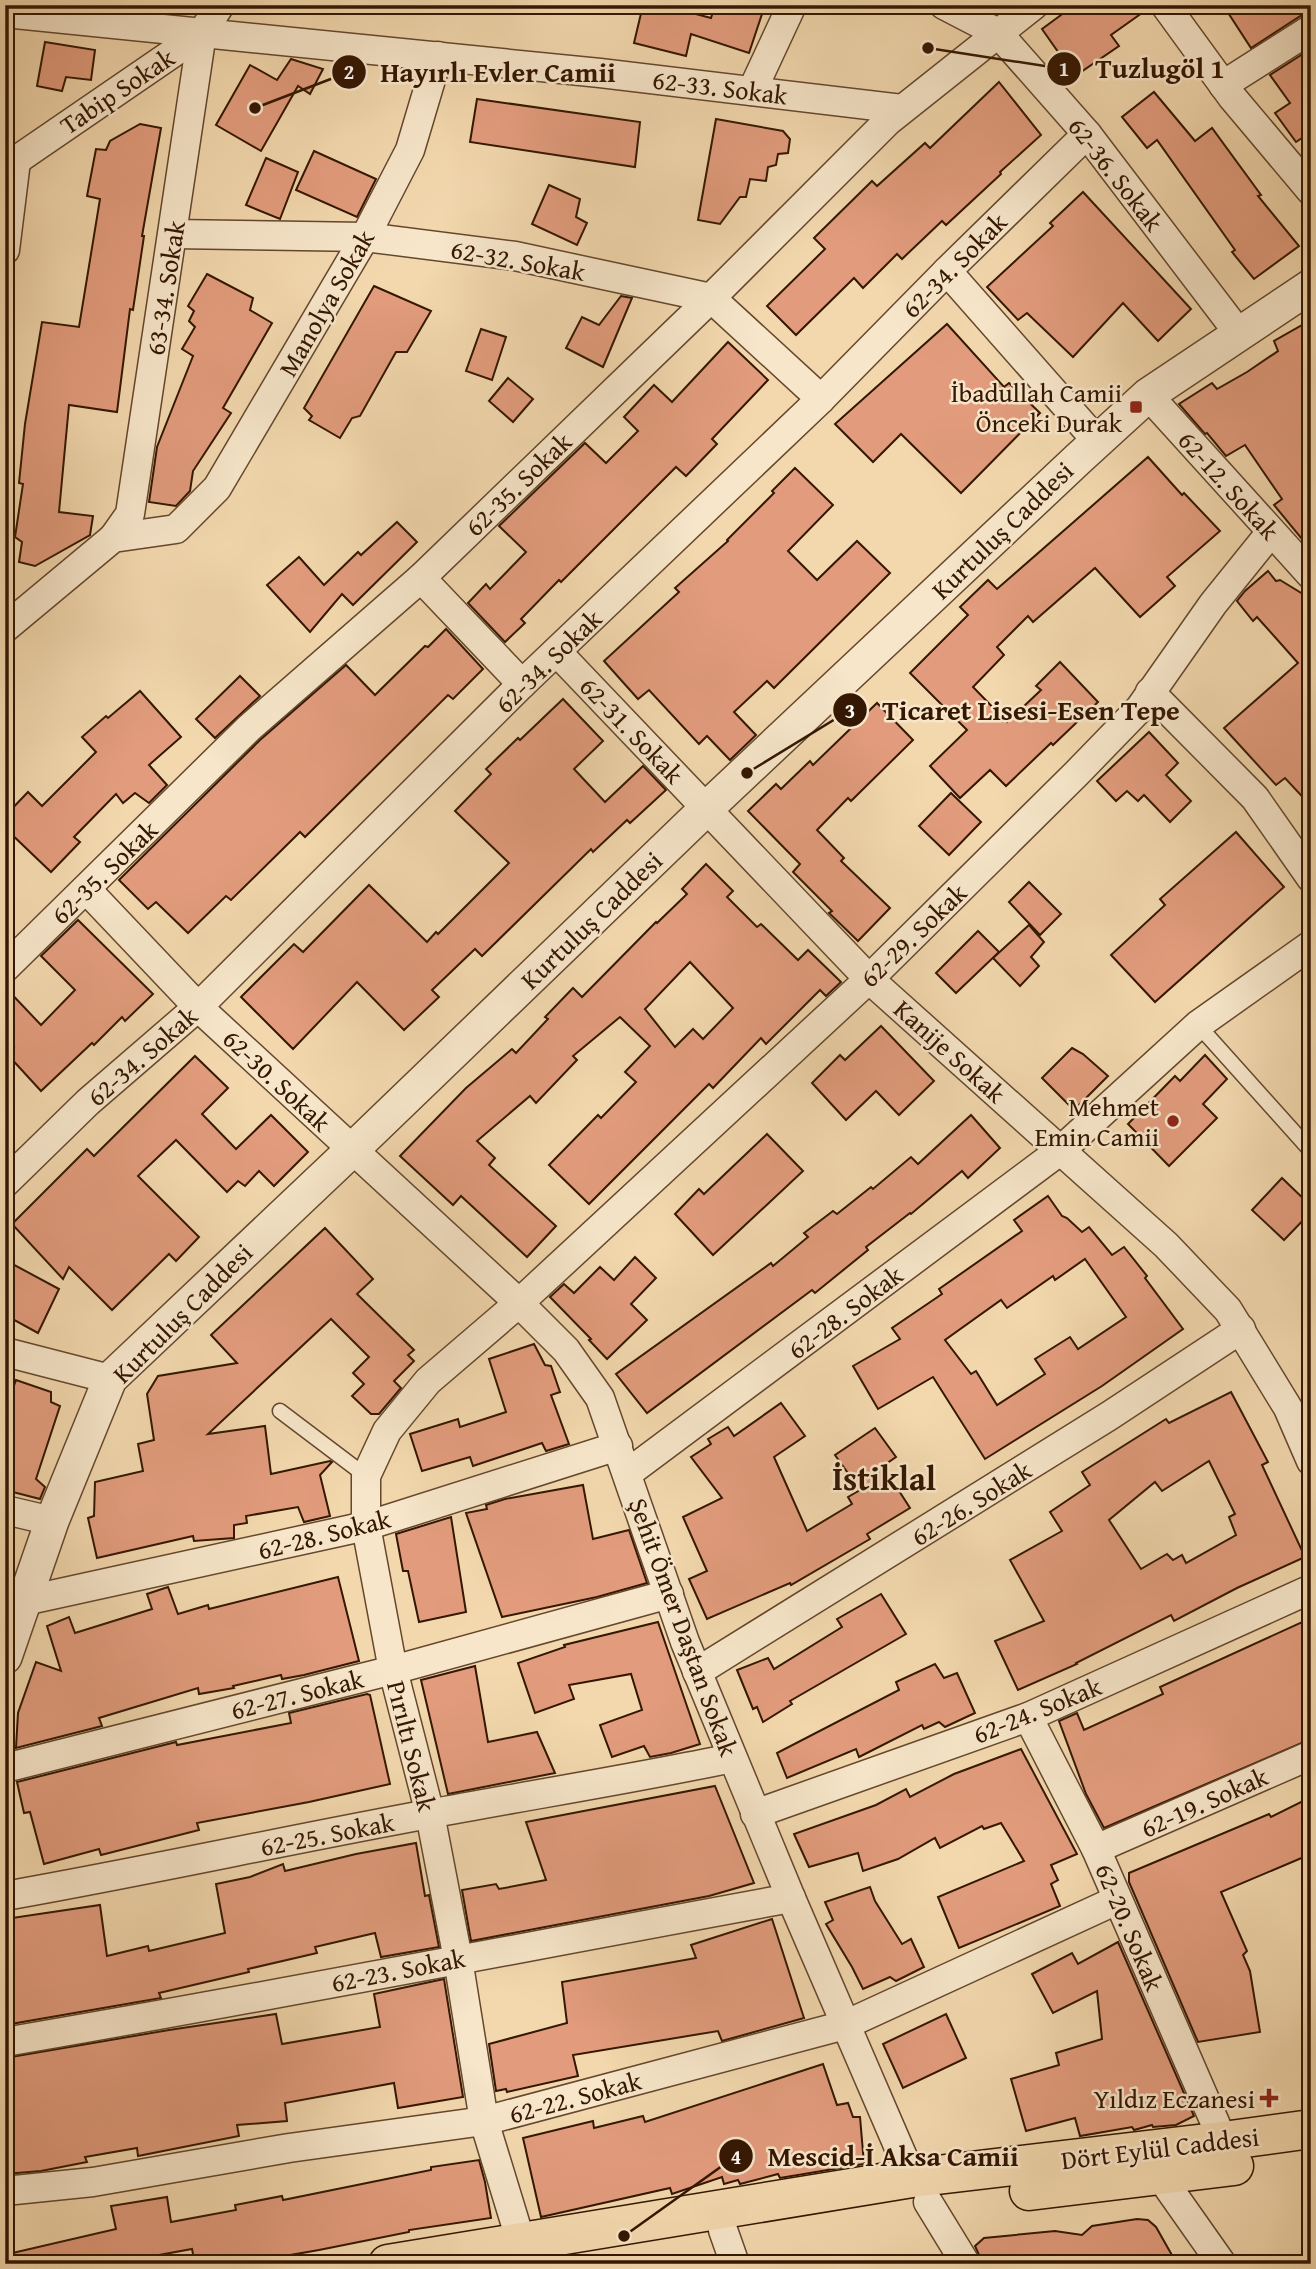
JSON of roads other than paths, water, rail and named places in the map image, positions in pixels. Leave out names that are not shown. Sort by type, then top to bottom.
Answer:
[{"type":"main road","name":"Dört Eylül Caddesi","points":[[388,2264],[522,2242],[920,2190],[1311,2129]]},
{"type":"main road","name":"Dört Eylül Caddesi","points":[[557,2264],[729,2247],[920,2190],[1160,2176],[1311,2155]]},
{"type":"street","name":"Tabip Sokak","points":[[11,164],[202,33],[220,5]]},
{"type":"street","points":[[752,91],[792,5]]},
{"type":"street","name":"62-36. Sokak","points":[[944,5],[998,33],[1087,134],[1240,335]]},
{"type":"street","name":"62-35. Sokak","points":[[5,968],[249,728],[421,578],[711,298],[888,121],[1034,5]]},
{"type":"street","points":[[1165,5],[1223,85],[1311,191]]},
{"type":"street","name":"62-33. Sokak","points":[[5,13],[438,56],[902,109]]},
{"type":"street","points":[[1223,85],[1311,29]]},
{"type":"street","name":"63-34. Sokak","points":[[113,538],[130,514],[202,33]]},
{"type":"street","name":"Manolya Sokak","points":[[113,538],[176,528],[217,488],[365,237],[410,150],[438,56]]},
{"type":"street","name":"62-34. Sokak","points":[[5,1183],[88,1102],[198,1007],[522,684],[821,399],[1087,134]]},
{"type":"street","points":[[5,250],[11,164]]},
{"type":"street","name":"62-32. Sokak","points":[[173,234],[365,237],[514,257],[711,298]]},
{"type":"street","points":[[947,271],[1097,441]]},
{"type":"street","name":"Kurtuluş Caddesi","points":[[5,1657],[52,1521],[110,1379],[706,808],[1097,441],[1148,395],[1311,286]]},
{"type":"street","points":[[711,298],[821,399]]},
{"type":"street","name":"62-12. Sokak","points":[[1148,395],[1311,575]]},
{"type":"street","name":"62-29. Sokak","points":[[519,1303],[869,979],[1077,773],[1140,708],[1213,604],[1271,532]]},
{"type":"street","points":[[5,628],[113,538]]},
{"type":"street","points":[[421,578],[522,684]]},
{"type":"street","name":"62-31. Sokak","points":[[557,652],[706,808]]},
{"type":"street","points":[[1150,692],[1255,798],[1311,878]]},
{"type":"street","name":"Kanije Sokak","points":[[706,808],[869,979],[1166,1245],[1228,1310],[1299,1407],[1311,1461]]},
{"type":"street","name":"62-30. Sokak","points":[[86,889],[198,1007],[352,1150]]},
{"type":"street","name":"62-28. Sokak","points":[[628,1473],[1061,1150],[1198,1025],[1311,944]]},
{"type":"street","name":"Şehit Ömer Daştan Sokak","points":[[352,1150],[519,1303],[566,1350],[600,1398],[697,1672],[755,1814],[845,2025],[920,2190],[967,2264]]},
{"type":"street","name":"Pırıltı Sokak","points":[[519,1303],[428,1381],[387,1432],[366,1476],[366,1527],[393,1670],[430,1814],[458,1959],[484,2121],[522,2242]]},
{"type":"street","name":"62-26. Sokak","points":[[697,1672],[1087,1430],[1241,1329]]},
{"type":"street","points":[[5,1352],[110,1379]]},
{"type":"street","name":"62-28. Sokak","points":[[24,1601],[366,1527],[618,1446]]},
{"type":"street","points":[[5,1510],[52,1521]]},
{"type":"street","name":"62-24. Sokak","points":[[755,1814],[1028,1717],[1311,1589]]},
{"type":"street","name":"62-27. Sokak","points":[[5,1768],[393,1670],[669,1594]]},
{"type":"street","name":"62-20. Sokak","points":[[1028,1717],[1097,1849],[1223,2141]]},
{"type":"street","name":"62-19. Sokak","points":[[1097,1849],[1311,1755]]},
{"type":"street","name":"62-25. Sokak","points":[[5,1896],[732,1758]]},
{"type":"street","name":"62-23. Sokak","points":[[5,2042],[220,2005],[791,1898]]},
{"type":"street","name":"62-22. Sokak","points":[[5,2191],[93,2182],[289,2148],[484,2121],[845,2025],[1117,1900]]},
{"type":"street","points":[[1160,2176],[1222,2264]]},
{"type":"lane","points":[[1198,1025],[1309,1146]]},
{"type":"lane","points":[[280,1411],[366,1476]]},
{"type":"place","name":"Tuzlugöl 1","points":[[928,48]]},
{"type":"place","name":"Hayırlı Evler Camii","points":[[255,108]]},
{"type":"place","name":"İbadullah Camii Önceki Durak","points":[[1136,407]]},
{"type":"place","name":"Ticaret Lisesi-Esen Tepe","points":[[747,773]]},
{"type":"place","name":"Mehmet Emin Camii","points":[[1173,1121]]},
{"type":"place","name":"Yıldız Eczanesi","points":[[1269,2098]]},
{"type":"place","name":"Mescid-İ Aksa Camii","points":[[624,2236]]},
{"type":"district","name":"İstiklal","points":[[884,1478]]}]
